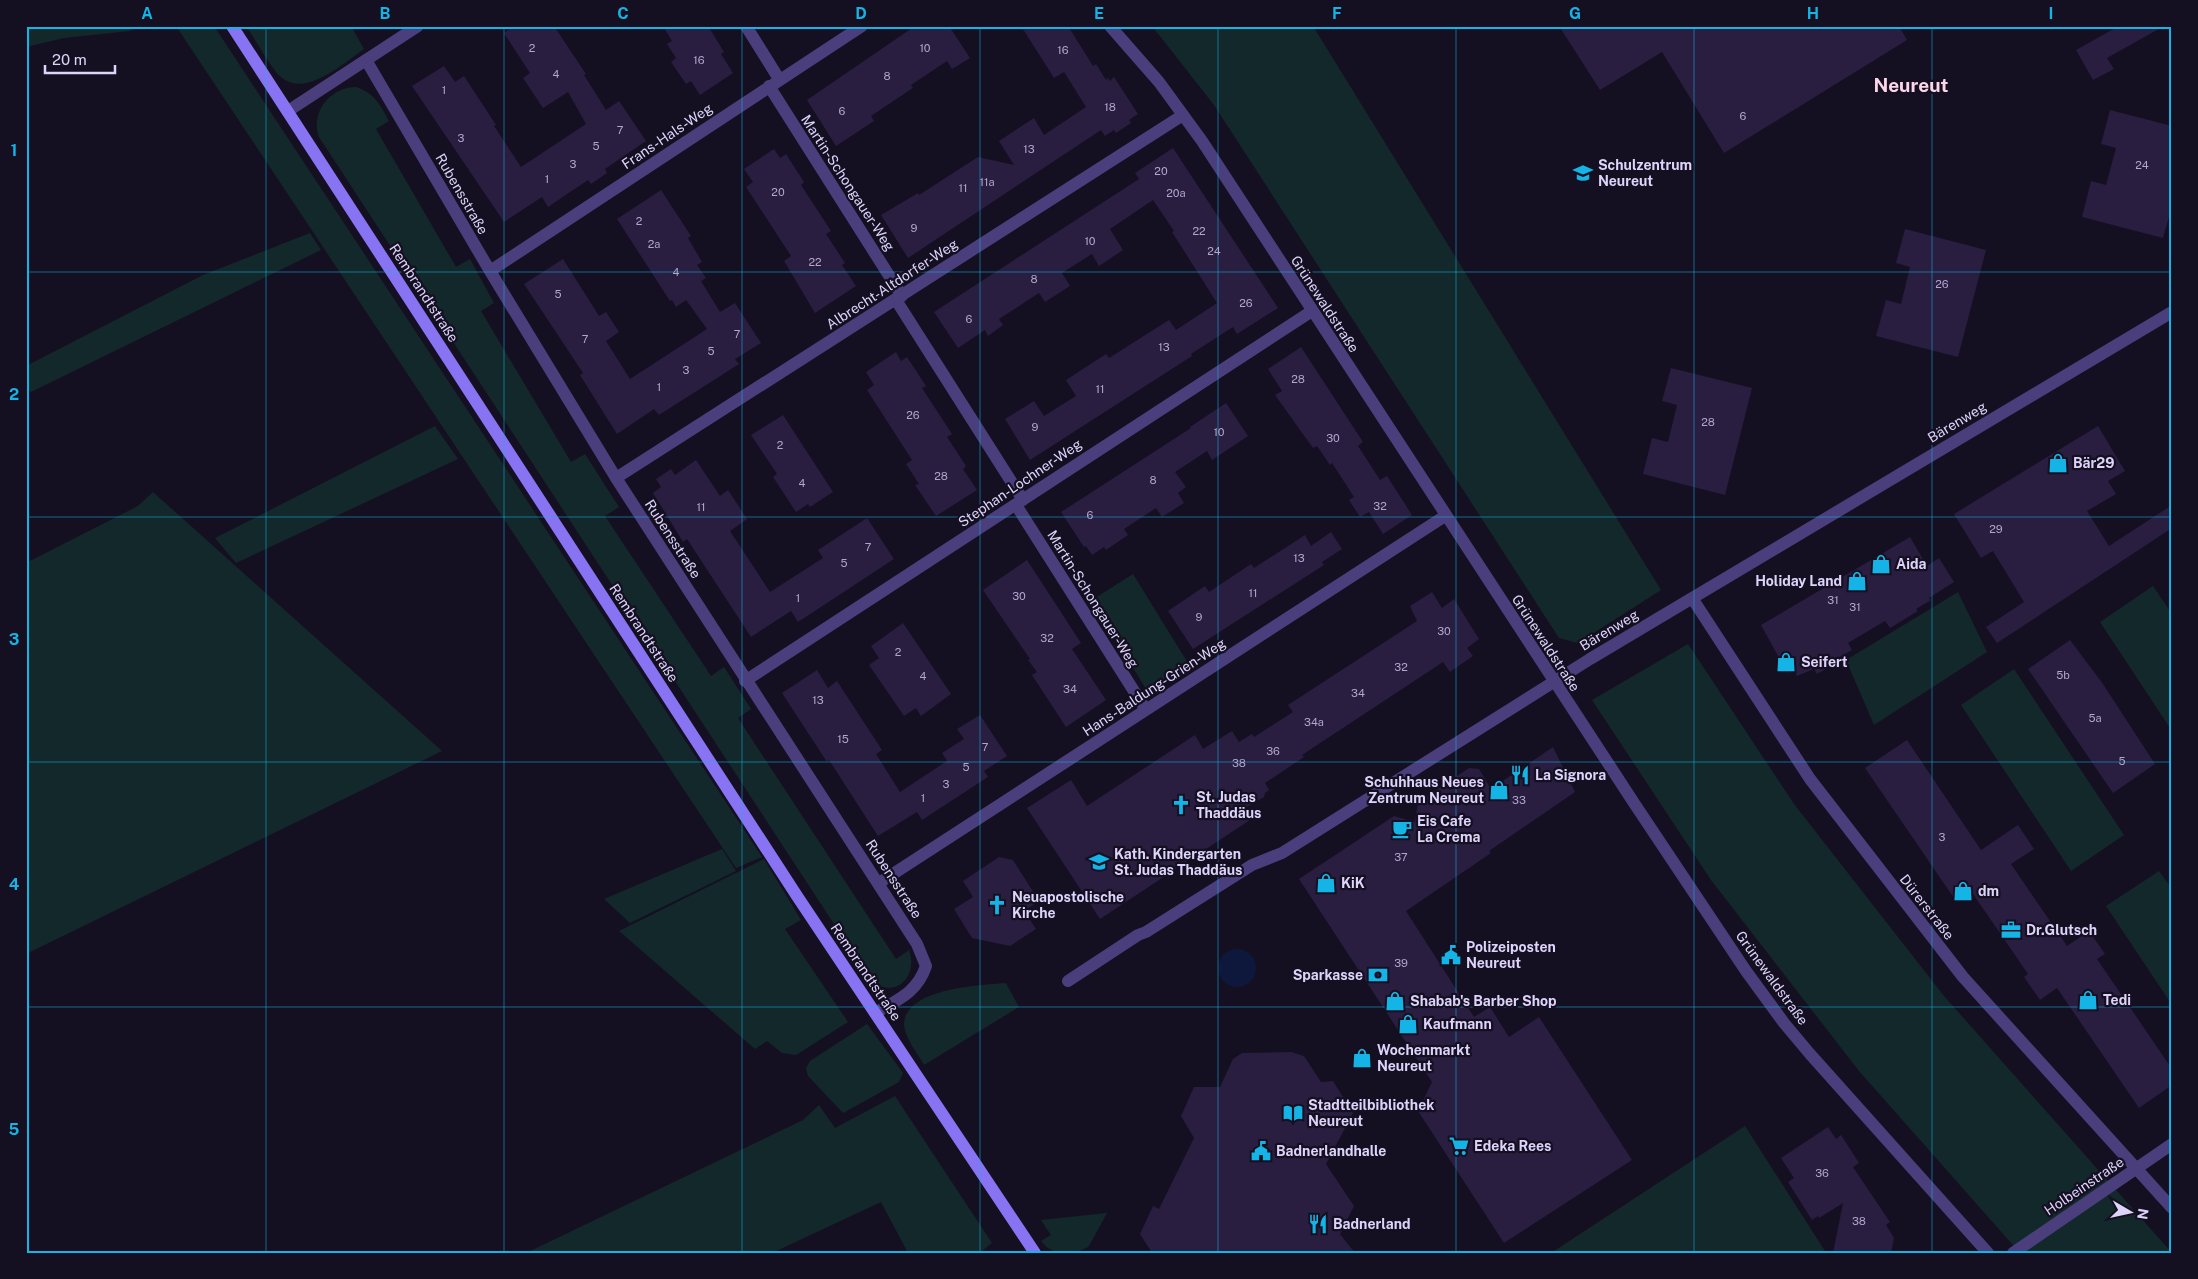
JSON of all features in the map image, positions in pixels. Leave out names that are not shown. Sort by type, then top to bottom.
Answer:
[{"type":"street","name":"Rembrandtstraße","points":[[232,26],[875,1013],[1035,1253]]},
{"type":"street","points":[[288,111],[418,26]]},
{"type":"street","name":"Martin-Schongauer-Weg","points":[[746,26],[774,83],[899,298],[1019,502],[1146,710]]},
{"type":"street","name":"Frans-Hals-Weg","points":[[490,271],[862,26]]},
{"type":"street","name":"Grünewaldstraße","points":[[1110,26],[1159,82],[1184,115],[1553,682],[1746,971],[1784,1023],[1988,1253]]},
{"type":"street","name":"Rubensstraße","points":[[366,60],[490,271],[616,478],[918,944],[926,966],[923,975],[912,992],[875,1013]]},
{"type":"street","name":"Albrecht-Altdorfer-Weg","points":[[616,478],[1184,115]]},
{"type":"street","name":"Stephan-Lochner-Weg","points":[[746,681],[1312,311]]},
{"type":"street","name":"Bärenweg","points":[[1068,981],[1138,935],[1146,932],[1252,865],[1282,853],[1553,682],[2172,312]]},
{"type":"street","name":"Hans-Baldung-Grien-Weg","points":[[879,883],[1445,516]]},
{"type":"street","name":"Dürerstraße","points":[[1692,598],[1810,780],[1957,970],[2172,1208]]},
{"type":"street","name":"Holbeinstraße","points":[[2013,1253],[2172,1144]]},
{"type":"green space","points":[[26,26],[135,26],[130,31],[64,38],[26,47]]},
{"type":"green space","points":[[176,26],[214,26],[762,857],[736,868]]},
{"type":"green space","points":[[246,26],[351,26],[364,49],[321,78],[297,84],[286,81],[276,72]]},
{"type":"green space","points":[[1152,26],[1313,26],[1661,590],[1578,643],[1559,638],[1214,105]]},
{"type":"green space","points":[[356,87],[372,96],[386,115],[389,121],[376,129],[456,267],[470,259],[494,303],[481,311],[571,462],[585,454],[619,507],[605,516],[711,676],[724,667],[751,709],[738,718],[896,959],[909,950],[910,969],[902,983],[895,987],[887,988],[870,979],[319,137],[317,119],[324,103],[338,91]]},
{"type":"green space","points":[[310,233],[321,250],[31,392],[26,388],[26,366],[203,275]]},
{"type":"green space","points":[[435,426],[458,459],[236,563],[215,538]]},
{"type":"green space","points":[[153,492],[442,751],[26,954],[26,563],[138,506]]},
{"type":"green space","points":[[1133,574],[1191,668],[1149,694],[1092,600]]},
{"type":"green space","points":[[2153,586],[2172,614],[2172,731],[2100,622]]},
{"type":"green space","points":[[1958,592],[1987,652],[1874,725],[1846,660]]},
{"type":"green space","points":[[1688,644],[1794,804],[1944,996],[2172,1253],[2020,1253],[1859,1071],[1711,880],[1592,700]]},
{"type":"green space","points":[[2014,669],[2124,835],[2071,871],[1961,705]]},
{"type":"green space","points":[[722,849],[736,871],[630,923],[604,899]]},
{"type":"green space","points":[[764,859],[801,920],[785,929],[848,1022],[796,1055],[782,1053],[767,1041],[755,1049],[619,931]]},
{"type":"green space","points":[[2159,871],[2172,889],[2172,1005],[2106,906]]},
{"type":"green space","points":[[1006,983],[1019,1007],[924,1065],[909,1040],[905,1028],[904,1023],[908,1011],[918,1002],[931,995],[964,987]]},
{"type":"green space","points":[[867,1024],[903,1073],[899,1082],[843,1113],[808,1076],[806,1068],[810,1061]]},
{"type":"green space","points":[[895,1096],[992,1243],[982,1251],[983,1253],[908,1253],[881,1202],[772,1253],[526,1253],[803,1120],[819,1105],[835,1128]]},
{"type":"green space","points":[[1745,1126],[1825,1251],[1822,1253],[1551,1253]]},
{"type":"green space","points":[[1107,1213],[1089,1246],[1077,1252],[1057,1252],[1051,1250],[1041,1241],[1051,1235],[1041,1220]]},
{"type":"water","points":[[1237,949],[1250,955],[1256,968],[1250,981],[1237,987],[1224,981],[1218,968],[1224,955]]},
{"type":"building","points":[[514,26],[554,26],[586,74],[584,75],[606,110],[619,101],[646,141],[605,169],[607,173],[591,184],[588,180],[548,207],[542,197],[504,222],[412,86],[444,66],[455,82],[464,76],[521,167],[586,124],[568,92],[543,108],[523,78],[530,73],[504,33]]},
{"type":"building","points":[[663,26],[708,26],[724,52],[721,54],[733,73],[700,95],[691,81],[686,84],[671,62],[676,58],[667,44],[672,41]]},
{"type":"building","points":[[915,26],[949,26],[970,58],[952,69],[947,61],[911,85],[913,88],[871,116],[874,121],[836,146],[807,100]]},
{"type":"building","points":[[1021,26],[1068,26],[1093,66],[1096,64],[1106,80],[1108,78],[1110,81],[1114,77],[1138,114],[1129,120],[1131,123],[1116,133],[1114,130],[1105,136],[1101,130],[908,258],[881,215],[918,193],[919,195],[978,157],[1014,165],[999,141],[1034,118],[1044,135],[1086,107],[1064,72],[1054,78]]},
{"type":"building","points":[[1559,26],[1899,26],[1907,40],[1724,153],[1662,52],[1600,90]]},
{"type":"building","points":[[2119,26],[2164,26],[2107,58],[2114,69],[2093,80],[2076,50]]},
{"type":"building","points":[[2110,110],[2172,126],[2172,206],[2163,238],[2082,217],[2091,181],[2106,185],[2116,148],[2101,144]]},
{"type":"building","points":[[1173,148],[1278,308],[1237,334],[1233,327],[1191,354],[1192,356],[1030,460],[1005,419],[1034,401],[1044,416],[1076,396],[1066,380],[1106,354],[1109,358],[1169,320],[1176,330],[1217,303],[1172,232],[1174,231],[1153,200],[1110,229],[1123,250],[1099,266],[1092,254],[1062,273],[1070,286],[1045,302],[1039,293],[999,319],[1003,325],[988,336],[985,330],[958,348],[934,312],[1139,179],[1135,173]]},
{"type":"building","points":[[774,149],[780,158],[786,154],[804,182],[801,185],[831,231],[826,234],[845,263],[842,265],[856,286],[815,313],[784,261],[791,256],[746,187],[753,182],[744,169]]},
{"type":"building","points":[[661,190],[691,236],[688,238],[702,262],[697,265],[706,278],[701,281],[720,312],[735,303],[761,343],[735,359],[739,364],[659,415],[654,409],[617,434],[580,375],[583,373],[524,284],[563,259],[599,316],[606,312],[619,332],[606,341],[630,379],[707,329],[686,300],[676,307],[672,300],[670,301],[617,219]]},
{"type":"building","points":[[1905,229],[1986,250],[1958,357],[1876,336],[1886,300],[1901,304],[1910,267],[1896,263]]},
{"type":"building","points":[[1301,347],[1363,442],[1358,446],[1380,480],[1387,476],[1412,515],[1383,534],[1369,512],[1360,517],[1349,500],[1354,497],[1332,463],[1330,465],[1317,446],[1313,448],[1275,395],[1282,391],[1268,369]]},
{"type":"building","points":[[896,352],[901,361],[907,357],[926,386],[922,388],[952,434],[947,437],[966,466],[963,469],[977,490],[936,516],[915,485],[919,484],[906,464],[912,460],[867,390],[874,385],[866,372]]},
{"type":"building","points":[[1671,368],[1752,388],[1725,495],[1643,474],[1652,438],[1668,442],[1677,405],[1662,401]]},
{"type":"building","points":[[1226,403],[1248,436],[1212,460],[1207,451],[1175,472],[1186,487],[1178,493],[1184,503],[1162,517],[1156,508],[1124,529],[1128,535],[1106,550],[1104,547],[1092,555],[1086,546],[1084,547],[1061,512],[1191,428]]},
{"type":"building","points":[[783,415],[833,492],[810,507],[808,504],[796,512],[773,477],[777,474],[751,435]]},
{"type":"building","points":[[2098,426],[2125,471],[2108,481],[2116,494],[2087,511],[2109,546],[2172,505],[2172,528],[1997,643],[1986,627],[2024,602],[1993,551],[1981,558],[1954,514]]},
{"type":"building","points":[[696,460],[720,496],[728,490],[747,519],[730,531],[770,592],[823,558],[818,550],[867,518],[894,559],[798,622],[791,611],[751,637],[687,539],[683,542],[653,493],[661,487],[656,479],[671,469],[675,475]]},
{"type":"building","points":[[1331,532],[1342,549],[1322,562],[1324,565],[1193,649],[1168,611],[1205,586],[1209,592],[1251,564],[1254,568],[1305,535],[1311,546]]},
{"type":"building","points":[[1910,537],[1927,566],[1939,558],[1954,582],[1929,598],[1931,600],[1916,609],[1918,611],[1890,628],[1885,621],[1848,643],[1852,650],[1832,661],[1834,664],[1817,674],[1814,669],[1797,676],[1794,671],[1788,674],[1761,625]]},
{"type":"building","points":[[1027,560],[1081,643],[1072,649],[1106,700],[1066,727],[1032,675],[1037,672],[1028,660],[1030,659],[983,590]]},
{"type":"building","points":[[1432,592],[1442,608],[1454,599],[1479,639],[1467,648],[1473,656],[1450,672],[1443,662],[1302,755],[1304,757],[1265,783],[1269,790],[1265,793],[1264,797],[1243,809],[1250,820],[1100,919],[1027,808],[1071,780],[1087,806],[1195,735],[1203,749],[1232,731],[1239,742],[1252,734],[1254,737],[1293,712],[1288,705],[1417,621],[1410,606]]},
{"type":"building","points":[[903,623],[951,694],[921,716],[916,708],[904,716],[869,665],[879,658],[871,646]]},
{"type":"building","points":[[2070,640],[2103,684],[2155,764],[2113,793],[2028,669]]},
{"type":"building","points":[[817,670],[828,688],[837,681],[882,750],[876,754],[900,792],[947,761],[942,753],[964,739],[957,729],[980,715],[1007,756],[984,771],[988,777],[922,820],[917,812],[878,836],[829,760],[827,762],[782,693]]},
{"type":"building","points":[[1907,740],[1981,850],[2018,825],[2034,849],[2011,864],[2067,946],[2089,931],[2105,954],[2097,959],[2172,1069],[2172,1085],[2139,1108],[2057,988],[2040,1000],[2024,977],[2028,974],[1971,891],[1956,901],[1865,768]]},
{"type":"building","points":[[1553,747],[1575,792],[1489,851],[1491,853],[1406,911],[1474,1017],[1490,1007],[1509,1037],[1539,1017],[1632,1160],[1504,1243],[1418,1111],[1432,1082],[1299,879],[1394,816],[1415,822],[1418,802],[1469,768],[1479,769],[1491,789]]},
{"type":"building","name":"Neuapostolische Kirche","points":[[999,857],[1013,860],[1039,901],[1024,911],[1036,929],[1010,946],[972,938],[954,909],[973,897],[963,881]]},
{"type":"building","name":"Badnerlandhalle","points":[[1291,1052],[1304,1056],[1321,1082],[1333,1081],[1353,1113],[1326,1164],[1354,1206],[1340,1234],[1355,1253],[1152,1253],[1140,1234],[1153,1206],[1159,1209],[1194,1138],[1181,1116],[1194,1087],[1220,1087],[1233,1059],[1242,1053]]},
{"type":"building","points":[[1828,1127],[1836,1139],[1841,1135],[1859,1163],[1853,1167],[1890,1222],[1886,1225],[1894,1238],[1891,1253],[1833,1253],[1843,1203],[1819,1218],[1818,1216],[1812,1220],[1788,1182],[1794,1178],[1781,1158]]},
{"type":"place","name":"Schulzentrum Neureut","points":[[1583,173]]},
{"type":"place","name":"Bär29","points":[[2058,463]]},
{"type":"place","name":"Aida","points":[[1881,564]]},
{"type":"place","name":"Holiday Land","points":[[1857,581]]},
{"type":"place","name":"Seifert","points":[[1786,662]]},
{"type":"place","name":"La Signora","points":[[1520,775]]},
{"type":"place","name":"Schuhhaus Neues Zentrum Neureut","points":[[1499,790]]},
{"type":"place","name":"St. Judas Thaddäus","points":[[1181,805]]},
{"type":"place","name":"Eis Cafe La Crema","points":[[1402,829]]},
{"type":"place","name":"Kath. Kindergarten St. Judas Thaddäus","points":[[1099,862]]},
{"type":"place","name":"KiK","points":[[1326,883]]},
{"type":"place","name":"dm","points":[[1963,891]]},
{"type":"place","name":"Neuapostolische Kirche","points":[[997,905]]},
{"type":"place","name":"Dr.Glutsch","points":[[2011,930]]},
{"type":"place","name":"Polizeiposten Neureut","points":[[1451,955]]},
{"type":"place","name":"Sparkasse","points":[[1378,975]]},
{"type":"place","name":"Tedi","points":[[2088,1000]]},
{"type":"place","name":"Shabab's Barber Shop","points":[[1395,1001]]},
{"type":"place","name":"Kaufmann","points":[[1408,1024]]},
{"type":"place","name":"Wochenmarkt Neureut","points":[[1362,1058]]},
{"type":"place","name":"Stadtteilbibliothek Neureut","points":[[1293,1113]]},
{"type":"place","name":"Edeka Rees","points":[[1459,1146]]},
{"type":"place","name":"Badnerlandhalle","points":[[1261,1151]]},
{"type":"place","name":"Badnerland","points":[[1318,1224]]},
{"type":"district","name":"Neureut","points":[[1911,85]]}]
